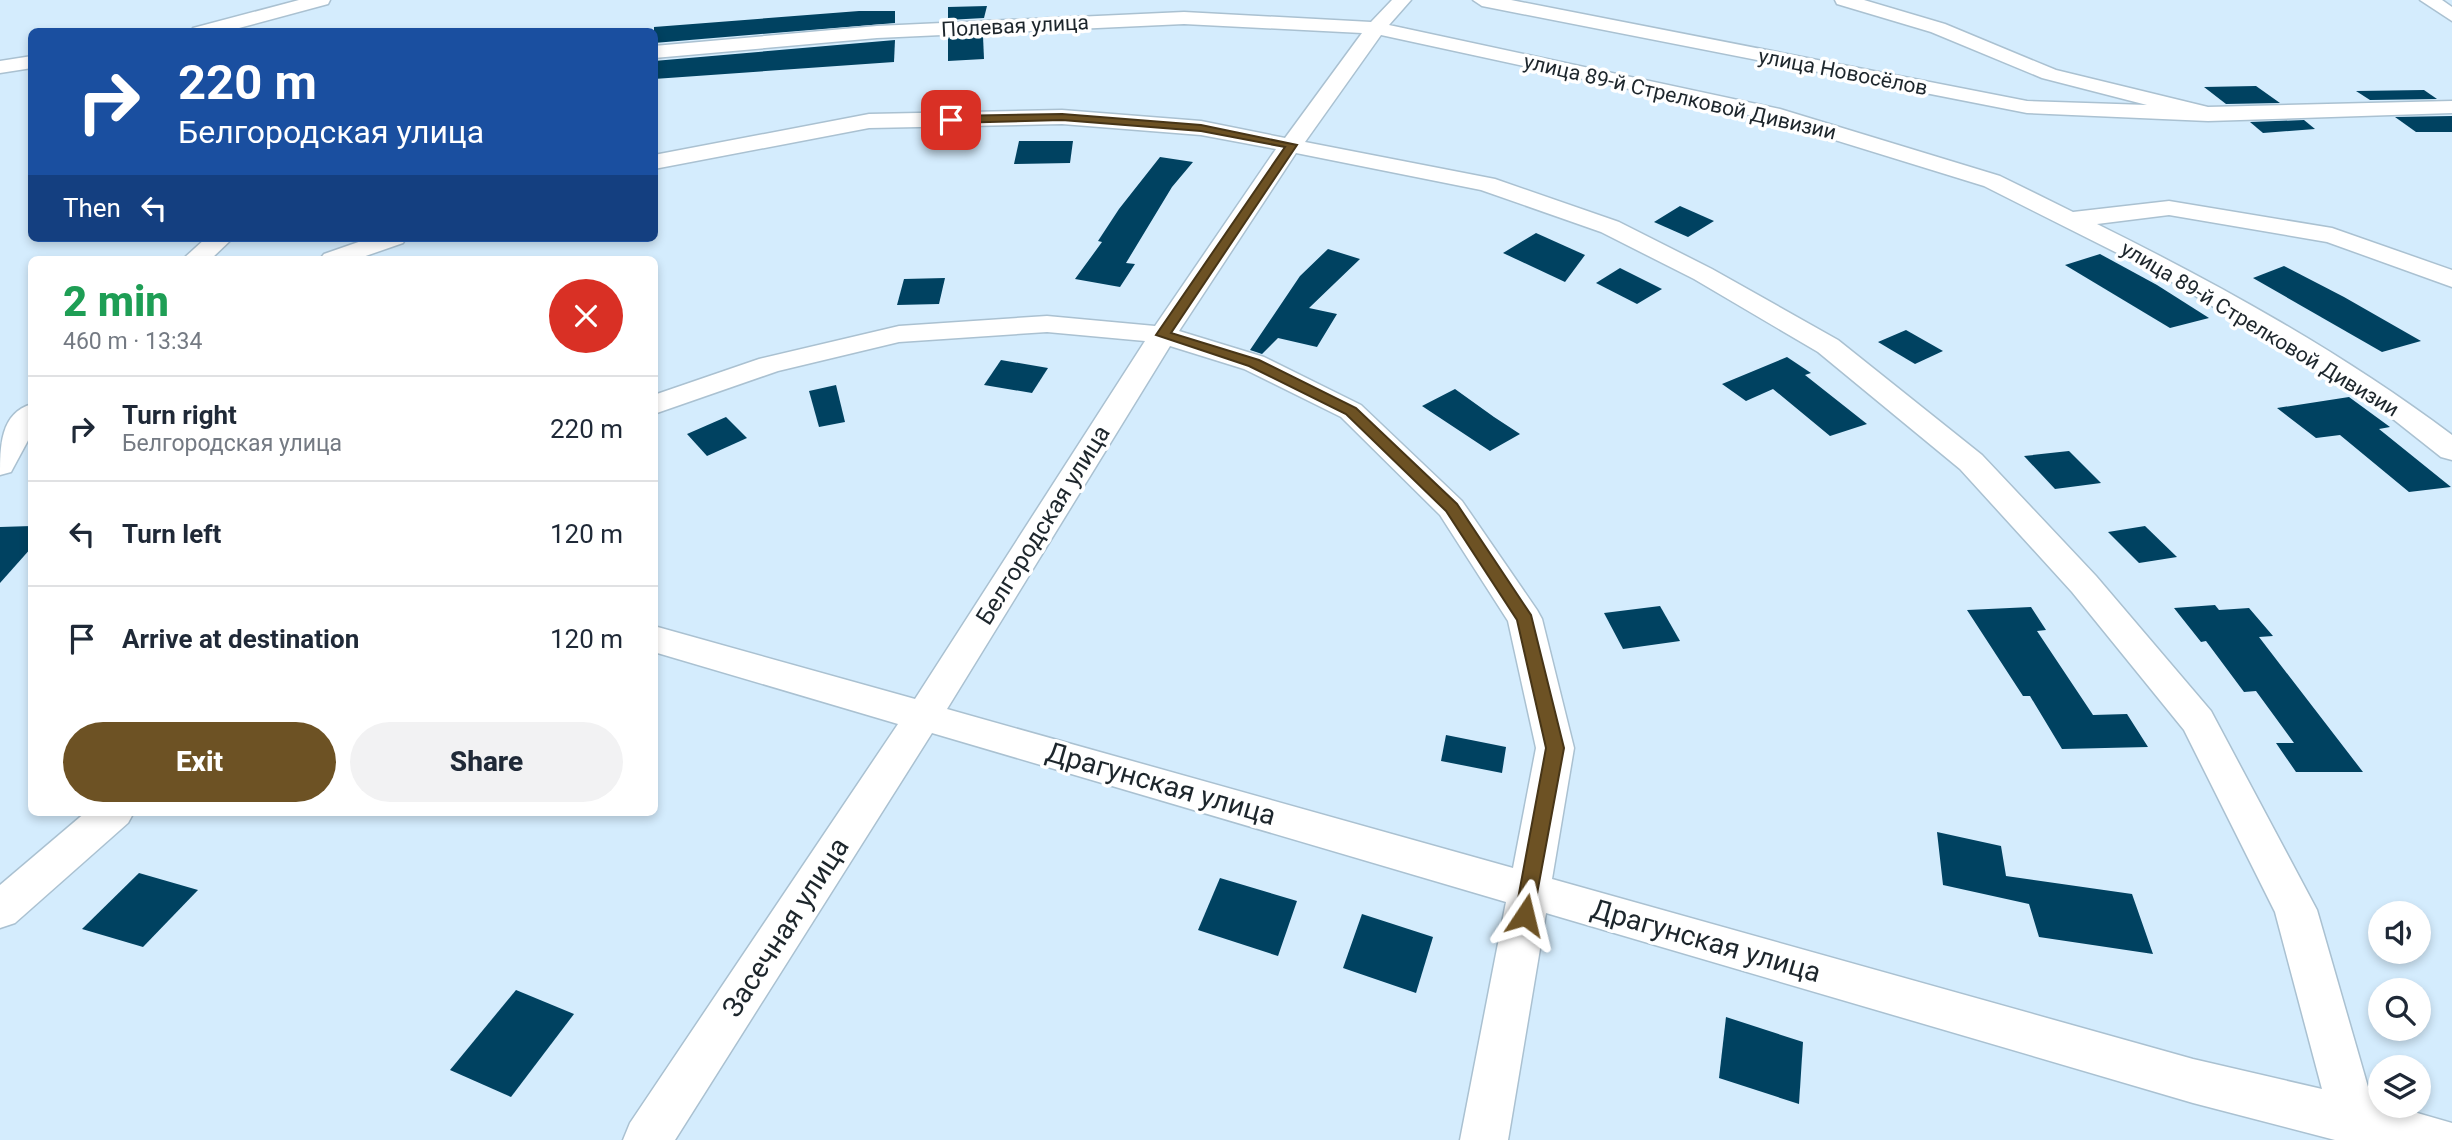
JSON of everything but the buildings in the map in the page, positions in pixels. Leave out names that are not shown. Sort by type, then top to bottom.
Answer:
[{"type":"street","points":[[215,28],[321,0]]},
{"type":"street","name":"Белгородская улица","points":[[924,715],[1163,335],[1292,145],[1376,28],[1402,0]]},
{"type":"street","name":"улица Новосёлов","points":[[1482,0],[2027,107],[2208,114]]},
{"type":"street","points":[[1844,0],[1938,28],[2049,74],[2208,114],[2452,107]]},
{"type":"street","points":[[2429,0],[2452,15]]},
{"type":"street","name":"Полевая улица","points":[[658,52],[877,32],[1184,18],[1376,28]]},
{"type":"street","name":"улица 89-й Стрелковой Дивизии","points":[[1376,28],[1772,114],[1992,181],[2166,268],[2379,394],[2452,450]]},
{"type":"street","points":[[0,67],[28,63]]},
{"type":"street","points":[[658,161],[869,121],[1062,117],[1201,128],[1487,184],[1610,227],[1703,274],[1828,346],[1971,463],[2084,584],[2198,721],[2296,910],[2356,1129]]},
{"type":"street","points":[[2070,220],[2169,208],[2332,235],[2452,279]]},
{"type":"street","points":[[200,256],[216,242]]},
{"type":"street","points":[[341,256],[382,242]]},
{"type":"street","points":[[658,404],[769,365],[899,334],[1047,324],[1163,335],[1254,363],[1351,411],[1451,508],[1525,620],[1555,748],[1484,1140]]},
{"type":"street","points":[[10,447],[28,419]]},
{"type":"street","name":"Драгунская улица","points":[[658,640],[2356,1129],[2436,1140]]},
{"type":"street","name":"Засечная улица","points":[[647,1140],[924,715]]},
{"type":"street","points":[[0,910],[109,816]]},
{"type":"route","points":[[951,120],[1062,117],[1201,128],[1292,145],[1259,189],[1163,335],[1254,363],[1351,411],[1451,508],[1525,620],[1555,748],[1525,915]]}]
